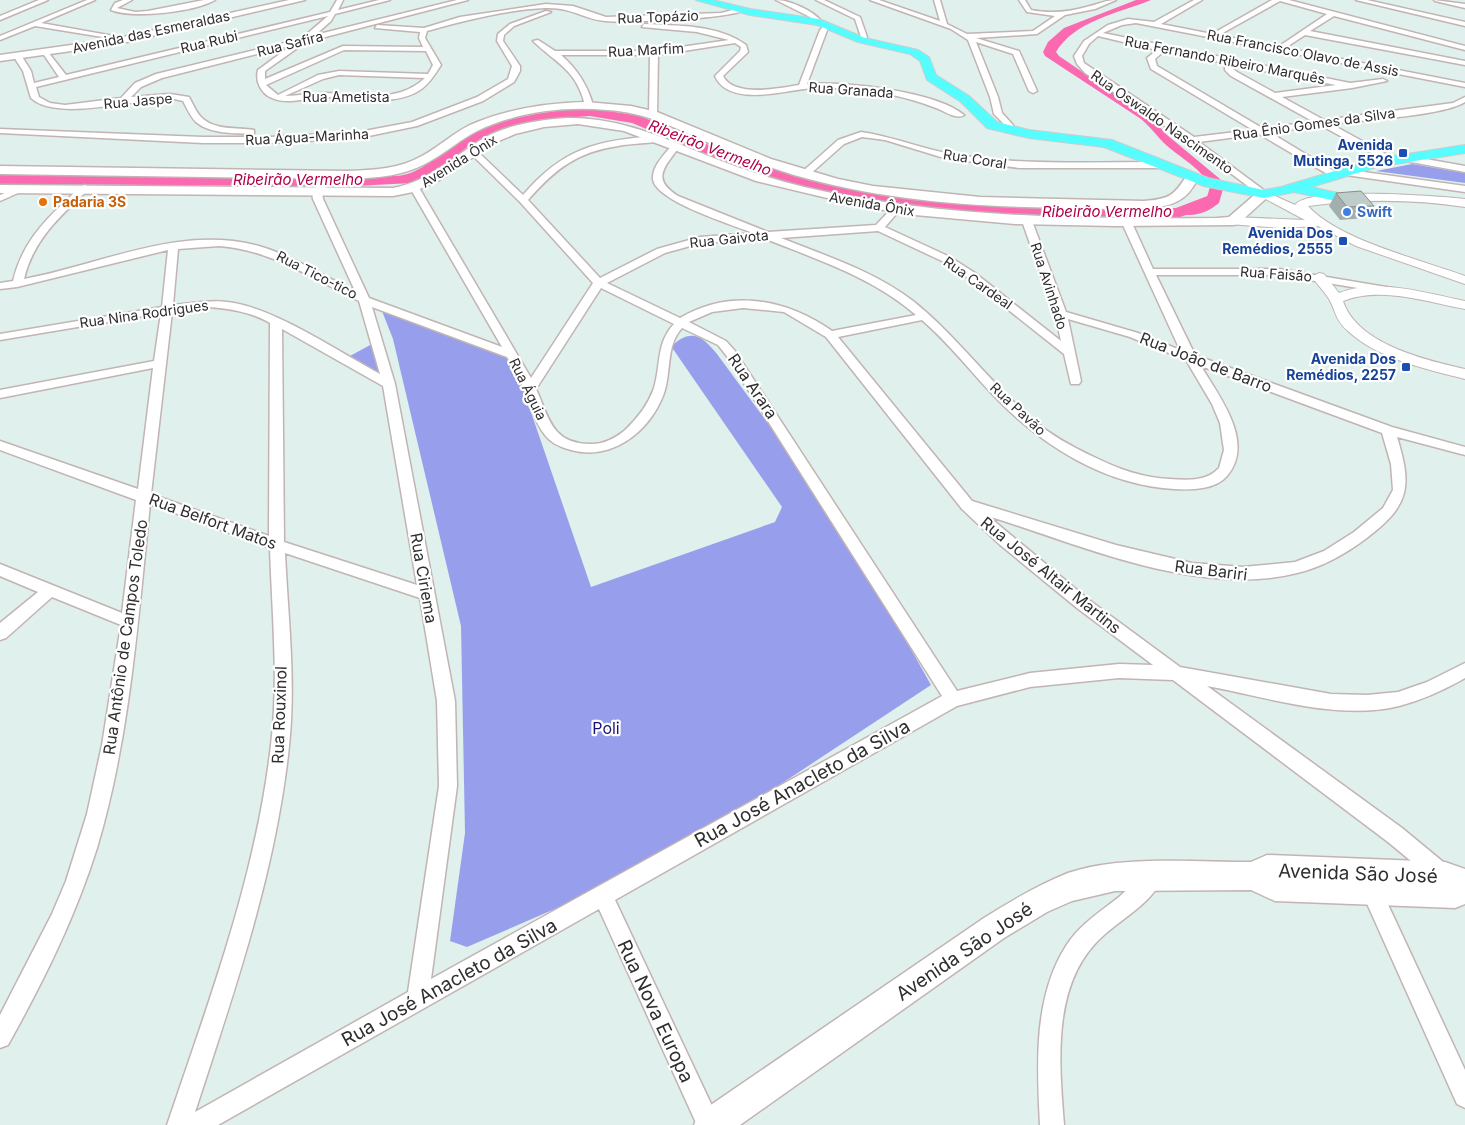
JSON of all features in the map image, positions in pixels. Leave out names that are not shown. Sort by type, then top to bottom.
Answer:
[{"type":"main road","name":"Avenida das Esmeraldas","points":[[0,58],[45,54],[125,40],[301,0]]},
{"type":"main road","points":[[687,0],[734,10],[823,24],[862,40],[921,55],[925,59],[931,77],[965,99],[982,117],[1001,122],[1029,134],[1100,141],[1198,180],[1264,194],[1295,188],[1338,173],[1396,159],[1465,149]]},
{"type":"main road","points":[[701,0],[734,10]]},
{"type":"main road","name":"Avenida Ônix","points":[[0,170],[330,176],[368,174],[403,169],[420,163],[458,136],[490,122],[545,109],[589,105],[654,114],[749,156],[805,174],[862,188],[915,197],[984,202],[1147,204],[1167,201],[1184,192],[1198,180]]},
{"type":"main road","name":"Avenida Ônix","points":[[0,189],[85,188],[375,193],[415,188],[440,176],[472,152],[492,140],[537,124],[566,121],[617,125],[752,176],[822,195],[894,210],[1026,221],[1127,223],[1233,221]]},
{"type":"main road","points":[[1295,188],[1341,198]]},
{"type":"main road","points":[[1233,221],[1264,194]]},
{"type":"main road","name":"Avenida São José","points":[[710,1125],[954,955],[1037,902],[1070,887],[1114,877],[1252,876],[1275,888],[1367,882],[1445,885]]},
{"type":"street","points":[[32,0],[44,0]]},
{"type":"street","points":[[0,18],[44,0]]},
{"type":"street","points":[[0,38],[92,0]]},
{"type":"street","points":[[129,0],[117,4],[113,9],[121,12],[143,13],[212,0]]},
{"type":"street","points":[[340,0],[325,24],[305,41],[265,67],[260,73],[262,83],[267,92],[276,98],[325,75],[339,72],[430,76],[438,63],[422,38],[424,30]]},
{"type":"street","name":"Rua Rubi","points":[[32,86],[62,77],[387,0]]},
{"type":"street","name":"Rua Safira","points":[[123,101],[135,87],[149,80],[465,0]]},
{"type":"street","points":[[779,0],[816,18],[823,24],[823,30],[802,87]]},
{"type":"street","points":[[819,0],[858,18],[864,37],[862,40]]},
{"type":"street","points":[[937,0],[944,25]]},
{"type":"street","points":[[1022,0],[1029,11],[1040,13],[1064,13],[1112,0]]},
{"type":"street","points":[[1154,24],[1199,0]]},
{"type":"street","points":[[1214,36],[1277,0]]},
{"type":"street","points":[[1282,0],[1465,48]]},
{"type":"street","points":[[1359,0],[1465,24]]},
{"type":"street","points":[[1391,7],[1403,0]]},
{"type":"street","points":[[1437,0],[1465,6]]},
{"type":"street","points":[[878,1],[944,25],[969,37],[1016,52],[1033,91]]},
{"type":"street","points":[[474,17],[498,4]]},
{"type":"street","name":"Rua Topázio","points":[[363,26],[424,30],[474,17],[534,7],[562,6],[605,19],[711,16],[734,10]]},
{"type":"street","name":"Rua Água-Marinha","points":[[0,132],[204,140],[304,138],[359,135],[390,130],[439,115],[489,95],[507,83],[516,71],[515,60],[500,41],[501,34],[512,25],[562,6]]},
{"type":"street","points":[[969,37],[1035,34],[1064,13]]},
{"type":"street","points":[[1280,49],[1302,32],[1333,13]]},
{"type":"street","points":[[605,19],[714,34],[738,41]]},
{"type":"street","name":"Rua Oswaldo Nascimento","points":[[1140,22],[1125,22],[1097,34],[1079,50],[1079,59],[1084,67],[1192,140],[1264,194]]},
{"type":"street","name":"Rua Francisco Olavo de Assis","points":[[1140,22],[1465,85]]},
{"type":"street","points":[[34,24],[125,40]]},
{"type":"street","points":[[1302,32],[1465,63]]},
{"type":"street","name":"Rua Fernando Ribeiro Marquês","points":[[1097,34],[1163,49],[1352,86]]},
{"type":"street","points":[[969,37],[994,97],[1001,122]]},
{"type":"street","points":[[536,41],[573,69],[583,83],[589,105]]},
{"type":"street","name":"Rua Marfim","points":[[554,53],[654,53],[738,41]]},
{"type":"street","name":"Rua Granada","points":[[738,41],[744,46],[744,52],[721,73],[720,78],[723,83],[735,89],[774,92],[802,87],[845,87],[894,92],[935,103],[960,115]]},
{"type":"street","points":[[262,83],[343,48],[429,49]]},
{"type":"street","points":[[1163,49],[1151,58],[1154,67],[1260,132],[1338,173],[1465,189]]},
{"type":"street","points":[[654,53],[654,114]]},
{"type":"street","points":[[45,54],[62,77]]},
{"type":"street","name":"Rua Jaspe","points":[[18,57],[27,71],[37,101],[52,106],[74,106],[178,96],[188,102],[199,120],[216,127],[304,138]]},
{"type":"street","points":[[1229,62],[1228,67],[1234,74],[1322,123],[1396,159],[1465,169]]},
{"type":"street","name":"Rua Ametista","points":[[276,98],[327,95],[372,99],[392,98],[411,92],[430,76]]},
{"type":"street","points":[[1273,96],[1383,81]]},
{"type":"street","name":"Rua Ênio Gomes da Silva","points":[[1192,140],[1447,106],[1465,100]]},
{"type":"street","name":"Rua Coral","points":[[805,174],[841,142],[864,134],[944,155],[996,163],[1043,166],[1162,165]]},
{"type":"street","points":[[523,200],[551,170],[576,155],[606,145],[658,139]]},
{"type":"street","name":"Rua Pavão","points":[[675,147],[657,174],[658,184],[663,191],[675,198],[768,234],[882,284],[909,301],[926,316],[1006,401],[1038,430],[1082,458],[1118,473],[1156,483],[1183,484],[1207,482],[1219,478],[1229,463],[1231,442],[1228,427],[1191,358],[1127,223]]},
{"type":"street","name":"Rua Arara","points":[[472,152],[523,200],[599,283],[722,343],[738,362],[954,699]]},
{"type":"street","points":[[318,191],[330,176]]},
{"type":"street","points":[[17,284],[19,268],[27,248],[54,217],[85,188]]},
{"type":"street","name":"Rua Águia","points":[[415,188],[511,354],[530,389],[547,429],[563,443],[593,449],[614,444],[631,431],[650,408],[657,396],[661,384],[664,350],[679,323]]},
{"type":"street","points":[[0,198],[22,189]]},
{"type":"street","name":"Rua Ciriema","points":[[318,191],[324,215],[364,300],[389,384],[446,701],[448,786],[418,998]]},
{"type":"street","points":[[1264,194],[1316,223],[1391,256],[1465,280]]},
{"type":"street","points":[[1316,223],[1302,205],[1341,198],[1415,198],[1465,202]]},
{"type":"street","points":[[879,228],[894,210]]},
{"type":"street","name":"Rua Avinhado","points":[[1026,221],[1061,314],[1075,381]]},
{"type":"street","name":"Avenida Ônix","points":[[1233,221],[1280,224],[1316,223]]},
{"type":"street","name":"Rua Gaivota","points":[[530,389],[599,283],[640,261],[677,246],[700,240],[879,228]]},
{"type":"street","name":"Rua Cardeal","points":[[879,228],[939,255],[971,275],[1068,352]]},
{"type":"street","name":"Rua Tico-tico","points":[[0,286],[68,273],[137,252],[173,246],[219,243],[261,249],[279,255],[364,300],[511,354]]},
{"type":"street","name":"Rua Antônio de Campos Toledo","points":[[0,1037],[55,936],[77,879],[96,816],[115,724],[129,622],[173,246]]},
{"type":"street","name":"Rua Faisão","points":[[1150,272],[1262,271],[1318,277],[1402,293]]},
{"type":"street","points":[[1318,277],[1336,299],[1339,314],[1372,341],[1401,356],[1465,374]]},
{"type":"street","points":[[1336,299],[1343,295],[1363,292],[1402,293],[1465,305]]},
{"type":"street","name":"Rua Nina Rodrigues","points":[[0,337],[167,309],[209,304],[228,305],[250,310],[276,322],[389,384]]},
{"type":"street","name":"Rua José Altair Martins","points":[[679,323],[712,308],[750,304],[769,305],[801,315],[830,335],[967,505],[1004,540],[1037,568],[1176,673],[1395,835],[1445,885]]},
{"type":"street","name":"Rua João de Barro","points":[[1061,314],[1134,335],[1191,358],[1388,430],[1465,451]]},
{"type":"street","points":[[830,335],[926,316]]},
{"type":"street","name":"Rua Rouxinol","points":[[179,1125],[240,932],[267,834],[281,743],[282,696],[277,545],[276,322]]},
{"type":"street","points":[[0,394],[160,363]]},
{"type":"street","name":"Rua Bariri","points":[[967,505],[1151,561],[1194,570],[1254,575],[1298,568],[1346,545],[1373,526],[1395,502],[1400,493],[1401,475],[1388,430]]},
{"type":"street","name":"Rua Belfort Matos","points":[[0,445],[277,545],[426,594]]},
{"type":"street","points":[[0,570],[129,622]]},
{"type":"street","points":[[0,633],[50,590]]},
{"type":"street","name":"Rua José Anacleto da Silva","points":[[194,1125],[603,896],[706,836],[954,699],[1030,680],[1119,671],[1176,673],[1331,702],[1367,703],[1398,699],[1432,688],[1465,670]]},
{"type":"street","name":"Rua José Altair Martins","points":[[1395,835],[1445,885]]},
{"type":"street","points":[[1052,1125],[1051,1033],[1057,997],[1065,969],[1075,950],[1088,935],[1140,895],[1153,877]]},
{"type":"street","points":[[1367,882],[1465,1096]]},
{"type":"street","name":"Rua Nova Europa","points":[[603,896],[710,1125]]},
{"type":"green space","points":[[1412,164],[1465,173],[1465,183],[1376,171]]},
{"type":"green space","name":"Poli","points":[[382,311],[511,354],[591,587],[775,522],[782,507],[673,349],[673,345],[686,337],[692,336],[702,339],[717,354],[836,516],[931,685],[661,863],[467,947],[450,941],[465,833],[461,626],[393,339]]},
{"type":"green space","points":[[372,344],[381,374],[350,356]]},
{"type":"shaded area","name":"Ribeirão Vermelho","points":[[1136,0],[1151,0],[1086,25],[1064,41],[1056,52],[1059,56],[1154,121],[1167,135],[1220,179],[1223,189],[1219,203],[1200,214],[1178,213],[1179,209],[1190,207],[1207,197],[1210,187],[1206,179],[1166,145],[1141,119],[1045,56],[1043,52],[1048,42],[1064,28]]},
{"type":"building","points":[[1361,191],[1374,206],[1347,207],[1336,193]]},
{"type":"waterway","name":"Ribeirão Vermelho","points":[[355,181],[406,180],[430,169],[465,142],[502,126],[551,115],[590,112],[635,119],[742,164],[829,190],[919,204],[998,211],[1178,213],[1210,200]]},
{"type":"waterway","name":"Ribeirão Vermelho","points":[[0,179],[306,181]]},
{"type":"waterway","name":"Ribeirão Vermelho","points":[[306,181],[355,181]]},
{"type":"place","name":"Avenida Mutinga, 5526","points":[[1403,153]]},
{"type":"place","name":"Padaria 3S","points":[[43,202]]},
{"type":"place","name":"Swift","points":[[1347,212]]},
{"type":"place","name":"Avenida Dos Remédios, 2555","points":[[1343,241]]},
{"type":"place","name":"Avenida Dos Remédios, 2257","points":[[1406,367]]}]
